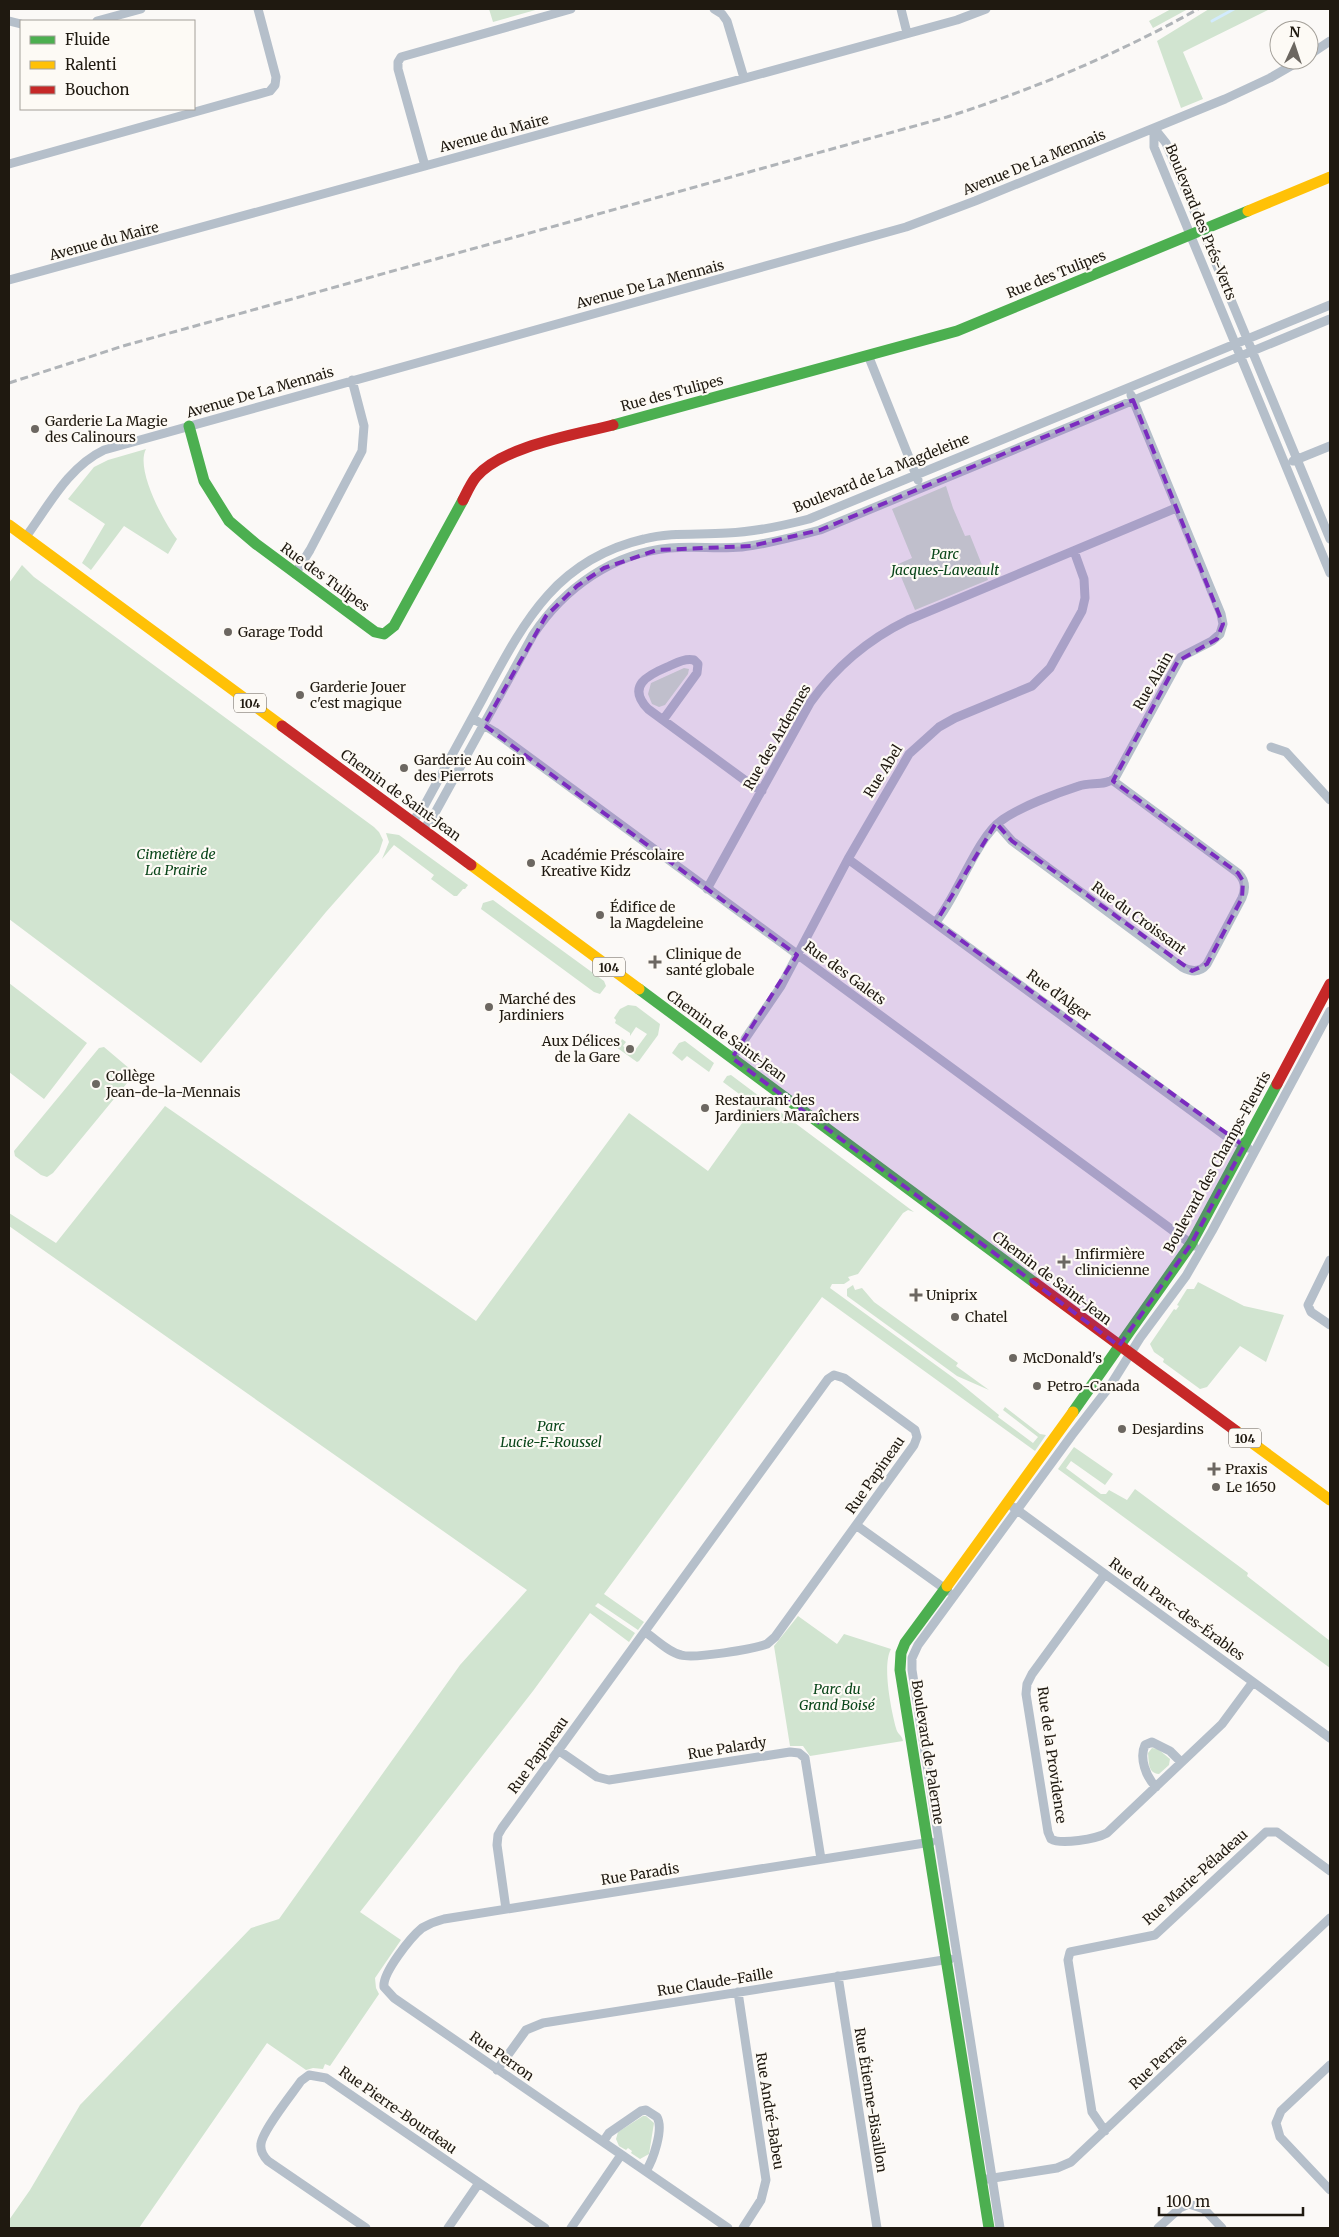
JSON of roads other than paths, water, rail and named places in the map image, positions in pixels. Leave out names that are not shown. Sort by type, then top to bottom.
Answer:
[{"type":"street","points":[[100,20],[139,9]]},
{"type":"street","points":[[9,164],[270,91],[275,85],[276,78],[258,9]]},
{"type":"street","points":[[425,166],[398,69],[398,62],[401,57],[571,9]]},
{"type":"street","points":[[714,9],[728,21],[744,78]]},
{"type":"street","points":[[901,9],[907,33]]},
{"type":"street","name":"Avenue du Maire","points":[[9,280],[957,20],[986,9]]},
{"type":"street","points":[[1319,49],[1330,42]]},
{"type":"street","name":"Avenue De La Mennais","points":[[25,538],[70,477],[90,457],[119,445],[906,227],[1154,128],[1242,91],[1282,70]]},
{"type":"street","name":"Boulevard des Prés-Verts","points":[[1154,128],[1166,143],[1330,539]]},
{"type":"street","name":"Boulevard des Prés-Verts","points":[[1154,128],[1154,147],[1330,573]]},
{"type":"street","name":"Rue des Tulipes","points":[[189,426],[204,481],[224,515],[248,538],[375,632],[388,633],[394,626],[470,485],[480,471],[492,462],[512,453],[957,331],[1330,177]]},
{"type":"street","name":"Boulevard de La Magdeleine","points":[[412,822],[423,808],[521,629],[540,603],[564,579],[598,556],[633,542],[666,535],[742,532],[800,521],[1330,305]]},
{"type":"street","name":"Boulevard de La Magdeleine","points":[[423,831],[436,811],[533,635],[550,612],[577,586],[604,568],[638,554],[668,548],[751,546],[809,533],[1330,319]]},
{"type":"street","points":[[868,355],[921,488]]},
{"type":"street","points":[[295,574],[315,541],[362,451],[364,426],[352,380]]},
{"type":"street","name":"Rue Alain","points":[[1112,780],[1118,773],[1178,661],[1184,654],[1217,639],[1222,629],[1221,614],[1128,388]]},
{"type":"street","points":[[1285,464],[1330,446]]},
{"type":"street","name":"Rue des Ardennes","points":[[707,889],[804,714],[817,694],[836,671],[861,648],[879,635],[908,620],[1176,508]]},
{"type":"street","name":"Chemin de Saint-Jean","points":[[9,525],[1330,1500]]},
{"type":"street","points":[[699,534],[699,547]]},
{"type":"street","name":"Rue Abel","points":[[732,1058],[770,1003],[903,762],[922,740],[947,722],[1025,690],[1045,675],[1084,605],[1086,591],[1084,579],[1074,551]]},
{"type":"street","points":[[663,720],[696,674],[698,664],[694,660],[682,661],[650,674],[642,681],[639,692],[641,700],[648,709],[663,720],[762,791]]},
{"type":"street","name":"Rue des Galets","points":[[472,718],[1196,1247]]},
{"type":"street","points":[[1271,747],[1286,752],[1330,800]]},
{"type":"street","points":[[936,922],[947,907],[982,845],[997,824],[1013,814],[1075,787],[1112,780]]},
{"type":"street","name":"Rue du Croissant","points":[[997,824],[1012,842],[1182,967],[1192,971],[1201,970],[1207,964],[1242,898],[1244,890],[1243,881],[1238,873],[1112,780]]},
{"type":"street","name":"Rue d'Alger","points":[[848,859],[1230,1138],[1255,1151]]},
{"type":"street","name":"Boulevard des Champs-Fleuris","points":[[1130,1354],[1177,1289],[1244,1146],[1330,984]]},
{"type":"street","name":"Boulevard des Champs-Fleuris","points":[[1119,1346],[1196,1247],[1255,1151],[1330,1011]]},
{"type":"street","points":[[1330,1260],[1308,1305],[1311,1312],[1330,1325]]},
{"type":"street","name":"Boulevard de Palerme","points":[[989,2228],[987,2179],[958,1957],[933,1842],[899,1664],[905,1643],[950,1592],[1012,1507],[1119,1346]]},
{"type":"street","name":"Boulevard de Palerme","points":[[1012,1507],[1072,1434],[1081,1426],[1130,1354]]},
{"type":"street","name":"Rue Papineau","points":[[506,1909],[497,1851],[498,1835],[558,1750],[828,1380],[834,1375],[844,1378],[912,1427],[917,1437],[914,1445],[775,1636],[767,1644],[696,1656],[683,1656],[673,1652],[645,1632]]},
{"type":"street","name":"Rue du Parc-des-Érables","points":[[1012,1507],[1330,1738]]},
{"type":"street","points":[[856,1525],[950,1592]]},
{"type":"street","name":"Rue de la Providence","points":[[1105,1574],[1032,1674],[1027,1684],[1028,1703],[1050,1838],[1054,1841],[1061,1842],[1104,1834],[1222,1724],[1253,1682]]},
{"type":"street","points":[[1156,1787],[1146,1773],[1143,1752],[1145,1745],[1152,1742],[1160,1745],[1181,1762]]},
{"type":"street","name":"Rue Palardy","points":[[558,1750],[597,1776],[609,1780],[790,1752],[800,1753],[805,1758],[820,1859]]},
{"type":"street","name":"Rue Marie-Péladeau","points":[[1105,2131],[1092,2112],[1068,1960],[1070,1952],[1155,1935],[1266,1832],[1277,1832],[1330,1871]]},
{"type":"street","name":"Boulevard de Palerme","points":[[933,1842],[946,1960],[987,2179],[1000,2228]]},
{"type":"street","name":"Rue Paradis","points":[[386,1991],[383,1983],[386,1974],[411,1938],[423,1928],[444,1919],[933,1842]]},
{"type":"street","name":"Rue Perras","points":[[987,2179],[1062,2166],[1076,2158],[1330,1918]]},
{"type":"street","name":"Rue Claude-Faille","points":[[497,2070],[522,2034],[536,2025],[958,1957]]},
{"type":"street","name":"Rue Étienne-Bisaillon","points":[[838,1976],[877,2228]]},
{"type":"street","name":"Rue Perron","points":[[386,1991],[497,2070],[728,2228]]},
{"type":"street","name":"Rue André-Babeu","points":[[738,1992],[766,2180],[761,2200],[743,2228]]},
{"type":"street","points":[[1330,2065],[1281,2112],[1276,2123],[1280,2137],[1330,2190]]},
{"type":"street","name":"Rue Pierre-Bourdeau","points":[[366,2228],[268,2161],[262,2154],[261,2143],[265,2133],[301,2082],[309,2076],[326,2078],[545,2228]]},
{"type":"street","points":[[603,2142],[609,2133],[641,2111],[646,2110],[657,2117],[660,2124],[654,2158],[646,2171]]},
{"type":"street","points":[[571,2228],[621,2155]]},
{"type":"street","points":[[448,2228],[479,2183]]},
{"type":"street","points":[[1158,2228],[1180,2208],[1189,2204],[1204,2209],[1222,2228]]},
{"type":"waterway","points":[[1212,21],[1234,9]]},
{"type":"railway","points":[[9,383],[123,346],[947,117],[1012,95],[1106,56],[1198,9]]},
{"type":"place","name":"Garderie La Magie des Calinours","points":[[35,429]]},
{"type":"place","name":"Garage Todd","points":[[228,632]]},
{"type":"place","name":"Garderie Jouer c'est magique","points":[[300,695]]},
{"type":"place","name":"Garderie Au coin des Pierrots","points":[[404,768]]},
{"type":"place","name":"Académie Préscolaire Kreative Kidz","points":[[531,863]]},
{"type":"place","name":"Édifice de la Magdeleine","points":[[600,915]]},
{"type":"place","name":"Clinique de santé globale","points":[[655,962]]},
{"type":"place","name":"Marché des Jardiniers","points":[[489,1007]]},
{"type":"place","name":"Aux Délices de la Gare","points":[[630,1049]]},
{"type":"place","name":"Collège Jean-de-la-Mennais","points":[[96,1084]]},
{"type":"place","name":"Restaurant des Jardiniers Maraîchers","points":[[705,1108]]},
{"type":"place","name":"Infirmière clinicienne","points":[[1064,1262]]},
{"type":"place","name":"Uniprix","points":[[916,1295]]},
{"type":"place","name":"Chatel","points":[[955,1317]]},
{"type":"place","name":"McDonald's","points":[[1013,1358]]},
{"type":"place","name":"Petro-Canada","points":[[1037,1386]]},
{"type":"place","name":"Desjardins","points":[[1122,1429]]},
{"type":"place","name":"Praxis","points":[[1214,1469]]},
{"type":"place","name":"Le 1650","points":[[1216,1487]]},
{"type":"park label","name":"Parc Jacques-Laveault","points":[[945,562]]},
{"type":"park label","name":"Cimetière de La Prairie","points":[[176,862]]},
{"type":"park label","name":"Parc Lucie-F.-Roussel","points":[[551,1434]]},
{"type":"park label","name":"Parc du Grand Boisé","points":[[837,1698]]}]
